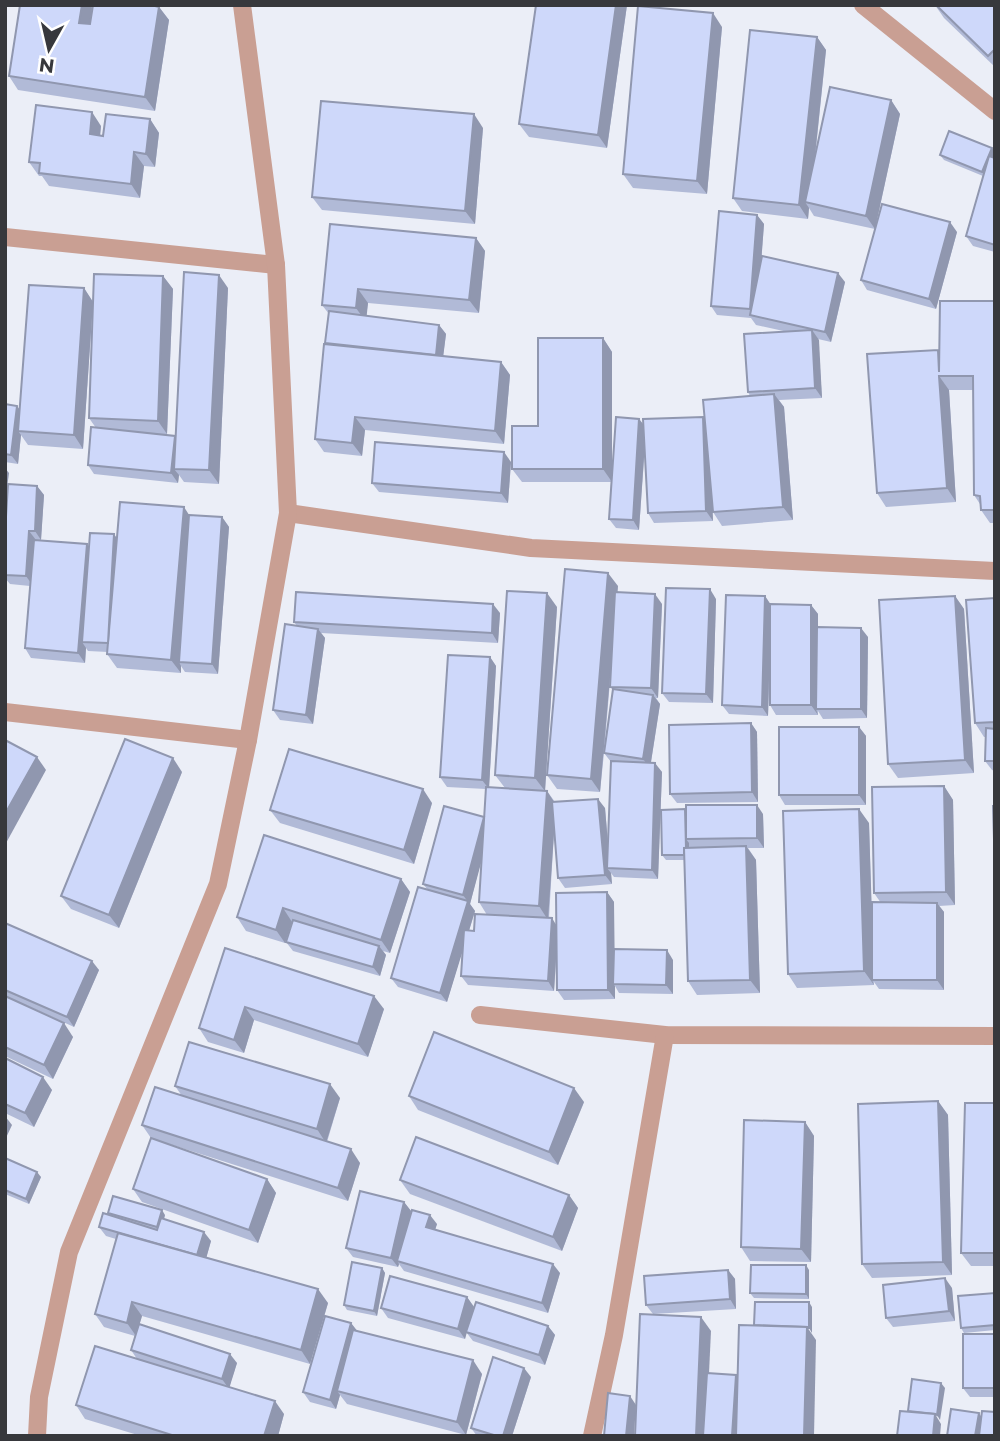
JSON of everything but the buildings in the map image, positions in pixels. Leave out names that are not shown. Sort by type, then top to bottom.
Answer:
[{"type":"street","points":[[37,1436],[39,1397],[69,1252],[218,884],[248,740],[288,513],[276,265],[242,5]]},
{"type":"street","points":[[863,5],[995,111]]},
{"type":"street","points":[[5,237],[276,265]]},
{"type":"street","points":[[288,513],[531,548],[995,571]]},
{"type":"street","points":[[5,712],[248,740]]},
{"type":"street","points":[[480,1015],[665,1035],[995,1036]]},
{"type":"street","points":[[592,1436],[614,1335],[665,1035]]}]
